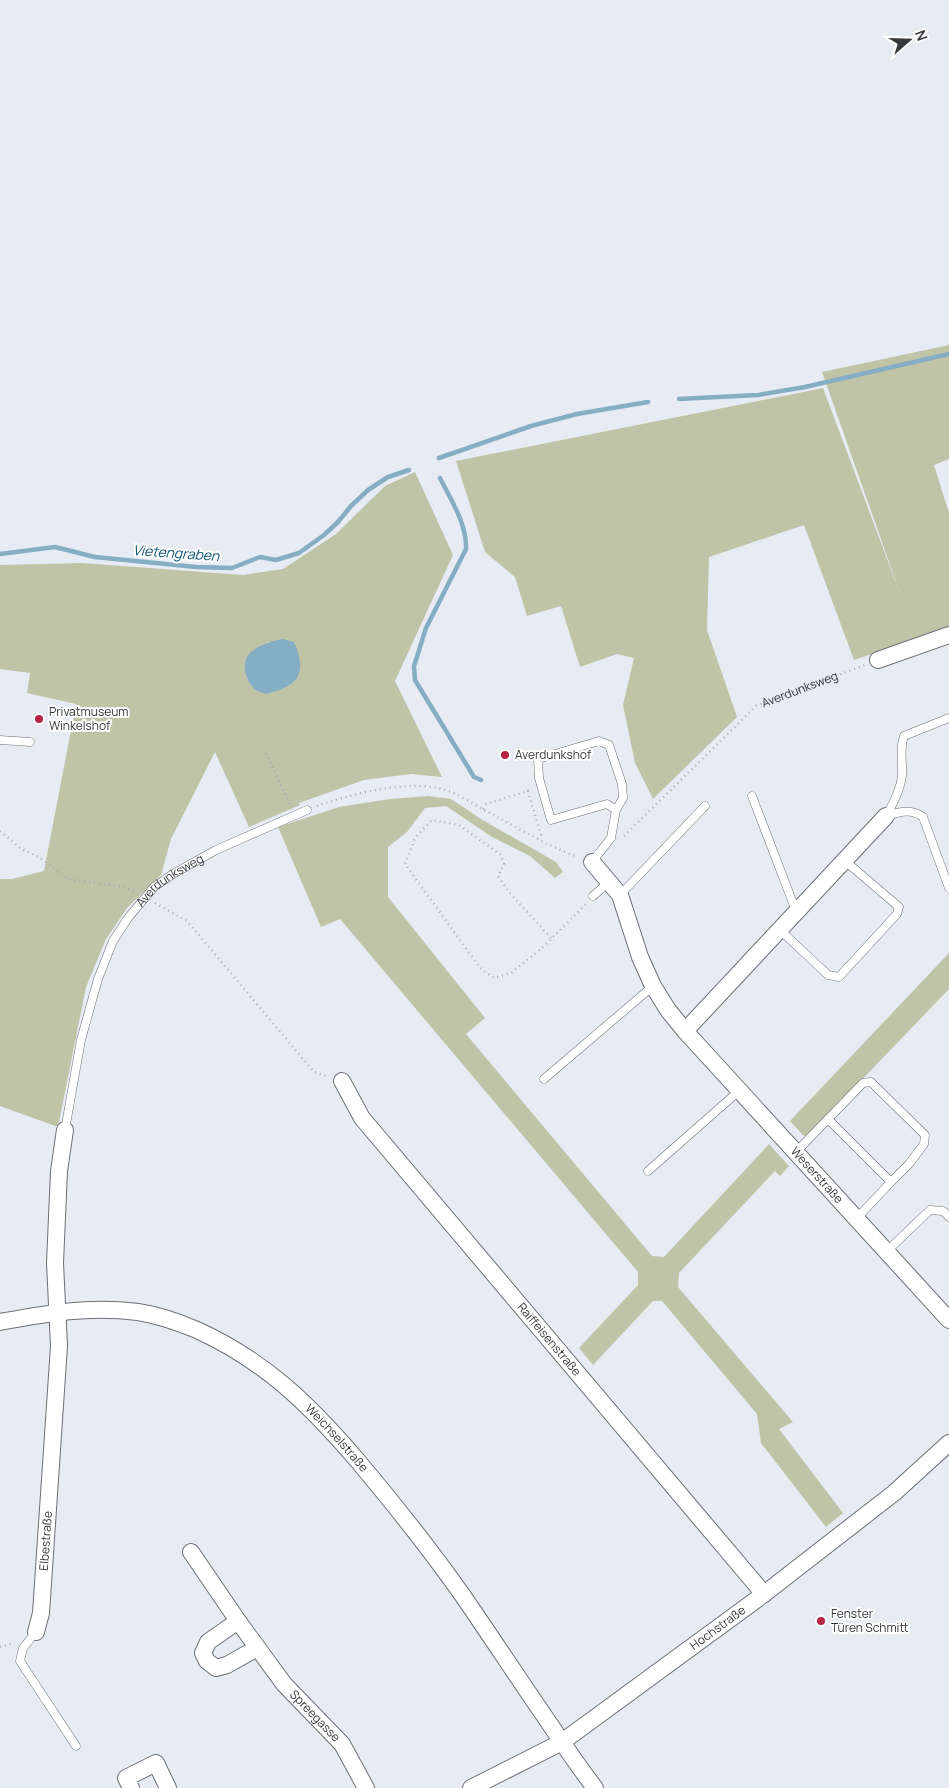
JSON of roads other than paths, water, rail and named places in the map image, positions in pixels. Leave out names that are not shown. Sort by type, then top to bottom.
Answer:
[{"type":"street","points":[[878,660],[949,635]]},
{"type":"street","points":[[685,1031],[886,816]]},
{"type":"street","name":"Weserstraße","points":[[592,862],[620,895],[640,957],[653,986],[668,1010],[685,1031],[949,1320]]},
{"type":"street","name":"Raiffeisenstraße","points":[[342,1081],[362,1118],[764,1594]]},
{"type":"street","name":"Averdunksweg","points":[[58,1312],[55,1262],[59,1171],[65,1130]]},
{"type":"street","name":"Weichselstraße","points":[[0,1322],[84,1309],[139,1312],[180,1323],[224,1342],[260,1365],[290,1389],[328,1427],[390,1500],[461,1593],[595,1788]]},
{"type":"street","name":"Elbestraße","points":[[36,1632],[41,1613],[59,1346],[58,1312]]},
{"type":"street","name":"Hochstraße","points":[[471,1788],[562,1742],[764,1594],[894,1493],[949,1443]]},
{"type":"street","name":"Spreegasse","points":[[191,1552],[284,1684],[342,1744],[366,1788]]},
{"type":"street","points":[[238,1621],[208,1642],[204,1653],[207,1661],[216,1668],[227,1665],[258,1648]]},
{"type":"street","points":[[131,1788],[126,1778],[156,1763],[168,1788]]},
{"type":"lane","points":[[886,816],[894,801],[902,777],[901,746],[904,736],[949,718]]},
{"type":"lane","points":[[0,740],[30,742]]},
{"type":"lane","points":[[592,862],[611,838],[616,810],[623,798],[622,784],[609,745],[599,741],[538,759],[539,778],[551,820],[606,804],[616,810]]},
{"type":"lane","points":[[752,796],[796,911]]},
{"type":"lane","points":[[620,895],[705,806]]},
{"type":"lane","name":"Averdunksweg","points":[[65,1130],[81,1040],[98,979],[113,941],[128,918],[154,887],[173,874],[216,850],[307,810]]},
{"type":"lane","points":[[886,816],[906,810],[916,812],[923,817],[949,888]]},
{"type":"lane","points":[[779,929],[828,975],[839,977],[897,914],[899,907],[844,860]]},
{"type":"lane","points":[[592,896],[609,882]]},
{"type":"lane","points":[[544,1079],[653,986]]},
{"type":"lane","points":[[796,1152],[863,1083],[871,1082],[925,1135],[924,1144],[909,1164],[857,1218]]},
{"type":"lane","points":[[648,1171],[740,1090]]},
{"type":"lane","points":[[828,1120],[892,1182]]},
{"type":"lane","points":[[887,1251],[930,1210],[943,1211],[949,1217]]},
{"type":"lane","name":"Elbestraße","points":[[36,1632],[24,1648],[20,1661],[76,1746]]},
{"type":"water","points":[[283,639],[294,642],[300,661],[297,678],[286,687],[267,694],[257,691],[249,682],[245,672],[248,656],[262,645]]},
{"type":"waterway","points":[[679,399],[758,395],[805,387],[949,354]]},
{"type":"waterway","points":[[439,458],[531,426],[577,414],[648,402]]},
{"type":"waterway","name":"Vietengraben","points":[[0,554],[55,547],[95,557],[196,567],[232,568],[260,557],[276,560],[299,553],[324,535],[368,490],[388,477],[409,470]]},
{"type":"waterway","points":[[440,478],[461,521],[466,540],[466,549],[426,628],[414,666],[415,680],[474,777],[481,780]]},
{"type":"place","name":"Privatmuseum Winkelshof","points":[[39,719]]},
{"type":"place","name":"Averdunkshof","points":[[505,755]]},
{"type":"place","name":"Fenster Türen Schmitt","points":[[821,1621]]}]
